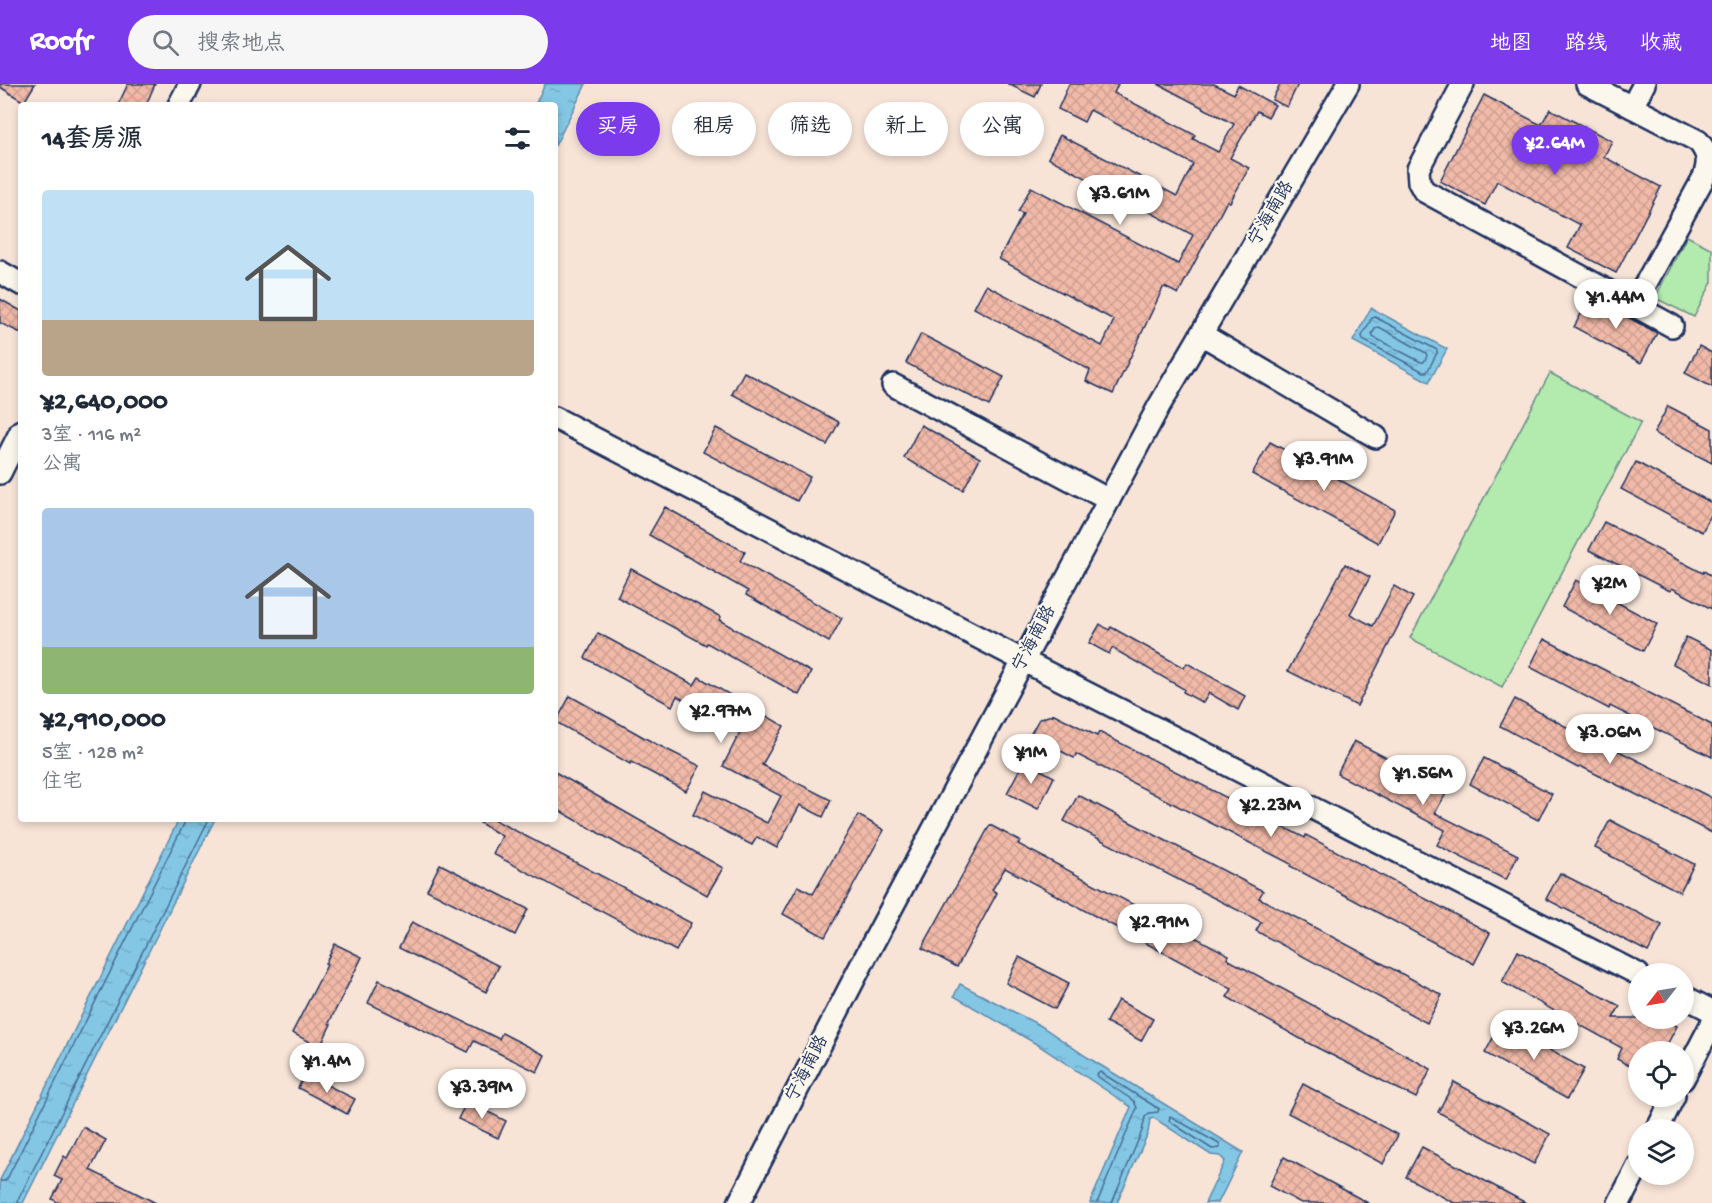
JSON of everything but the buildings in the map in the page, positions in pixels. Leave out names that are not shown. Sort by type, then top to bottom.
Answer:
[{"type":"street","points":[[181,102],[190,84]]},
{"type":"street","name":"宁海南路","points":[[739,1203],[866,956],[1159,406],[1348,84]]},
{"type":"street","points":[[1463,84],[1418,169],[1419,182],[1424,191],[1672,326]]},
{"type":"street","points":[[1587,84],[1698,141],[1706,151],[1709,163],[1704,177],[1634,305]]},
{"type":"street","points":[[1632,107],[1644,84]]},
{"type":"street","points":[[0,272],[18,282]]},
{"type":"street","points":[[1201,334],[1376,437]]},
{"type":"street","points":[[893,385],[1109,500]]},
{"type":"street","points":[[558,420],[1024,661],[1628,969]]},
{"type":"street","points":[[0,473],[18,437]]},
{"type":"street","points":[[1694,1002],[1712,1011]]},
{"type":"street","points":[[1694,1058],[1712,1023]]},
{"type":"street","points":[[1619,1203],[1628,1185]]},
{"type":"green space","points":[[1687,236],[1712,249],[1712,282],[1694,317],[1655,298]]},
{"type":"green space","points":[[1550,373],[1641,422],[1502,687],[1410,638]]},
{"type":"water","points":[[545,84],[586,84],[558,140],[558,102],[536,102]]},
{"type":"water","points":[[1371,308],[1447,349],[1429,382],[1353,341]]},
{"type":"water","points":[[178,822],[214,822],[23,1203],[0,1203],[0,1180]]},
{"type":"water","points":[[960,984],[1041,1026],[1087,1057],[1243,1152],[1218,1203],[1205,1203],[1225,1161],[1220,1156],[1211,1155],[1154,1118],[1150,1119],[1148,1133],[1117,1203],[1090,1203],[1131,1107],[1038,1045],[954,996]]}]
